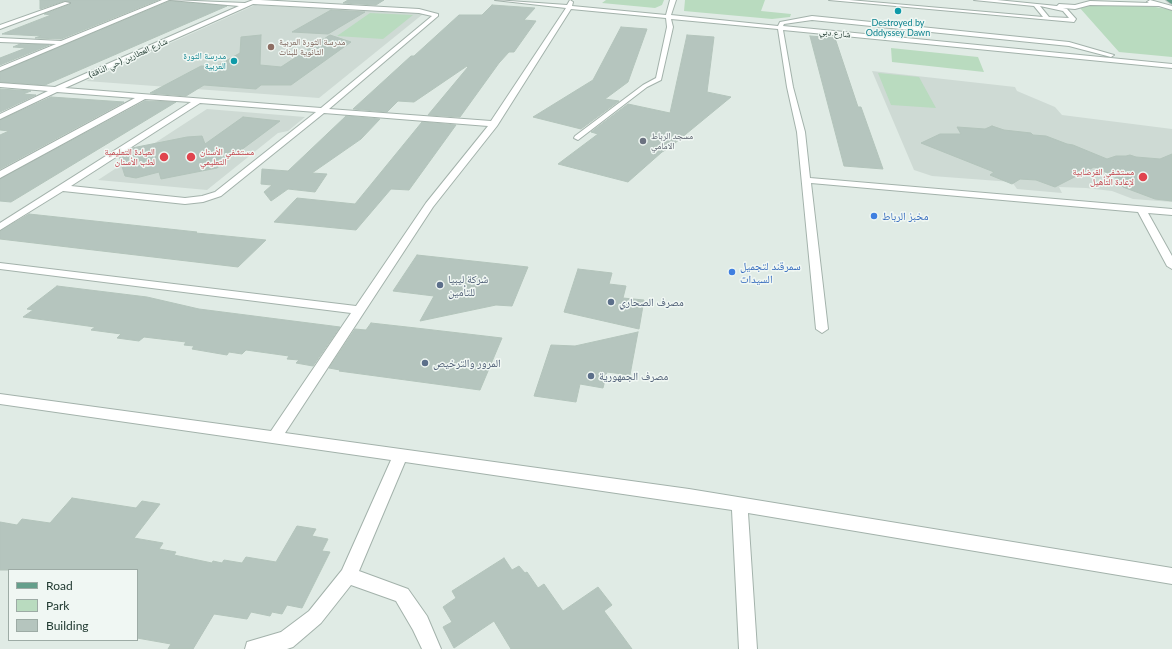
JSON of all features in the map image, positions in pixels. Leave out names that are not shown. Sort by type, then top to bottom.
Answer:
[{"type":"street","points":[[0,69],[166,0]]},
{"type":"street","points":[[63,188],[185,201],[203,199],[218,194],[323,110],[436,15],[419,11],[252,2],[173,0]]},
{"type":"street","name":"شارع دبي","points":[[498,0],[569,4]]},
{"type":"street","name":"شارع دبي","points":[[528,0],[1172,61]]},
{"type":"street","points":[[578,138],[645,86],[659,79],[670,28],[669,14],[673,0]]},
{"type":"street","points":[[832,0],[1047,19],[1074,20],[1065,10],[1052,6]]},
{"type":"street","points":[[906,0],[908,7]]},
{"type":"street","points":[[977,0],[1075,7],[1090,4],[1156,5],[1172,8]]},
{"type":"street","points":[[1083,0],[1090,4]]},
{"type":"street","points":[[1145,0],[1156,5]]},
{"type":"street","name":"شارع العطارين (حي الناقة)","points":[[0,117],[55,90],[252,2]]},
{"type":"street","points":[[0,27],[67,3]]},
{"type":"street","points":[[275,437],[429,206],[494,124],[569,4]]},
{"type":"street","points":[[875,4],[875,11]]},
{"type":"street","points":[[1036,5],[1047,19]]},
{"type":"street","points":[[822,329],[801,132],[790,87],[781,25],[801,19],[812,18],[1069,44],[1115,56]]},
{"type":"street","points":[[875,18],[876,25]]},
{"type":"street","name":"شارع دبي","points":[[781,25],[1172,66]]},
{"type":"street","points":[[0,40],[62,43]]},
{"type":"street","points":[[0,85],[494,124]]},
{"type":"street","points":[[0,175],[144,96]]},
{"type":"street","points":[[0,227],[200,100]]},
{"type":"street","points":[[805,180],[1172,212]]},
{"type":"street","points":[[1141,209],[1172,266]]},
{"type":"street","points":[[0,266],[360,310]]},
{"type":"street","points":[[0,399],[690,496],[1172,576]]},
{"type":"street","points":[[254,649],[286,640],[315,617],[348,576],[400,456]]},
{"type":"street","points":[[740,505],[748,649]]},
{"type":"street","points":[[348,576],[402,595],[420,623],[432,649]]},
{"type":"shaded area","name":"مدرسة الثورة العربية الثانوية للبنات","points":[[255,5],[423,14],[319,98],[86,81]]},
{"type":"shaded area","points":[[872,71],[1015,87],[1017,91],[1055,107],[1062,115],[1172,129],[1172,202],[1133,199],[1112,191],[1086,188],[1059,187],[1062,193],[1017,189],[1012,182],[932,176],[914,170]]},
{"type":"shaded area","name":"مستشفي الأسنان التعليمي","points":[[207,109],[305,117],[288,131],[278,133],[207,190],[98,180]]},
{"type":"green space","points":[[606,0],[664,0],[662,5],[655,8],[602,3]]},
{"type":"green space","points":[[685,0],[765,0],[761,11],[791,14],[790,17],[772,19],[684,11]]},
{"type":"green space","points":[[1087,4],[1144,5],[1172,10],[1172,57],[1119,52],[1079,7]]},
{"type":"green space","points":[[370,13],[413,15],[383,39],[337,36]]},
{"type":"green space","points":[[891,48],[978,57],[984,72],[892,62]]},
{"type":"green space","points":[[878,73],[919,77],[936,108],[891,105]]},
{"type":"building","points":[[40,0],[158,0],[61,39],[35,38],[41,36],[2,34],[51,15],[44,14],[71,4],[64,1],[40,9]]},
{"type":"building","points":[[348,0],[384,0],[376,5],[343,3]]},
{"type":"building","points":[[170,1],[227,6],[45,85],[0,82],[0,72]]},
{"type":"building","points":[[492,5],[535,8],[524,20],[536,21],[514,52],[509,52],[499,63],[460,117],[428,115],[468,67],[467,66],[414,102],[398,101],[387,112],[353,109],[459,15],[482,15]]},
{"type":"building","points":[[331,10],[365,12],[328,34],[292,32]]},
{"type":"building","points":[[621,27],[647,29],[628,82],[605,99],[619,101],[581,129],[533,117],[593,80]]},
{"type":"building","name":"مدرسة الثورة العربية","points":[[261,35],[260,65],[281,67],[330,35],[351,42],[291,85],[261,85],[256,89],[204,85],[186,96],[150,93],[201,66],[215,67],[240,53],[241,37]]},
{"type":"building","points":[[687,35],[714,37],[707,92],[731,97],[669,148],[662,152],[628,182],[558,164],[598,134],[591,132],[628,104],[670,113]]},
{"type":"building","points":[[810,36],[835,38],[858,107],[861,107],[883,169],[844,166]]},
{"type":"building","points":[[20,44],[49,45],[0,65],[0,58],[26,48],[13,47]]},
{"type":"building","points":[[0,89],[31,91],[23,94],[36,95],[0,112]]},
{"type":"building","points":[[51,97],[124,102],[0,169],[0,135],[9,131],[0,130],[0,120]]},
{"type":"building","points":[[145,101],[176,102],[11,202],[0,201],[0,179]]},
{"type":"building","points":[[346,116],[380,119],[361,139],[312,173],[327,174],[315,192],[288,189],[271,201],[264,192],[272,185],[261,184],[262,169],[288,171]]},
{"type":"building","name":"العيادة التعليمية لطب الأسنان","points":[[243,117],[280,121],[217,168],[161,179],[159,172],[136,178],[125,176],[119,157],[132,148],[187,137],[202,136],[205,144]]},
{"type":"building","points":[[422,122],[456,125],[409,190],[391,189],[356,230],[274,222],[297,198],[355,204]]},
{"type":"building","points":[[992,126],[1004,130],[1046,136],[1107,159],[1116,156],[1130,155],[1160,159],[1172,154],[1172,201],[1155,199],[1123,187],[1113,175],[1094,167],[1055,187],[1036,180],[1020,179],[1012,184],[990,175],[994,172],[921,143],[940,134],[961,134],[957,127],[985,129]]},
{"type":"building","points":[[29,214],[266,240],[238,267],[0,239],[0,231]]},
{"type":"building","points":[[417,255],[528,267],[512,306],[496,305],[420,321],[434,296],[393,291]]},
{"type":"building","points":[[578,269],[612,273],[609,284],[626,286],[623,298],[644,300],[639,329],[564,312]]},
{"type":"building","points":[[57,286],[147,297],[199,309],[340,327],[313,366],[296,363],[299,360],[287,359],[289,356],[246,350],[242,354],[229,352],[227,355],[192,349],[194,346],[184,345],[186,342],[144,337],[139,341],[117,338],[121,334],[91,330],[95,327],[23,317],[33,310],[27,309]]},
{"type":"building","points":[[371,323],[502,338],[480,390],[339,371],[340,370],[329,368],[355,329],[366,330]]},
{"type":"building","points":[[638,332],[630,375],[607,372],[603,388],[580,384],[576,402],[534,396],[551,345],[575,346]]},
{"type":"building","points":[[72,498],[136,508],[142,501],[160,504],[134,538],[163,543],[159,549],[176,552],[174,555],[212,563],[213,561],[222,563],[224,560],[242,563],[246,557],[276,562],[297,526],[316,529],[312,536],[328,539],[322,551],[330,552],[302,608],[287,605],[282,614],[272,612],[270,616],[251,612],[247,619],[214,614],[193,649],[168,649],[171,644],[138,638],[138,569],[0,570],[0,522],[17,525],[22,519],[50,523]]},
{"type":"building","points":[[504,558],[512,570],[519,566],[525,573],[527,572],[538,588],[544,584],[563,611],[598,587],[612,605],[604,611],[632,649],[511,649],[494,621],[454,648],[443,627],[452,622],[443,607],[456,598],[452,591]]},
{"type":"place","name":"Destroyed by Oddyssey Dawn","points":[[898,11]]},
{"type":"place","name":"مدرسة الثورة العربية الثانوية للبنات","points":[[271,47]]},
{"type":"place","name":"مدرسة الثورة العربية","points":[[234,61]]},
{"type":"place","name":"مسجد الرباط الامامي","points":[[643,141]]},
{"type":"place","name":"العيادة التعليمية لطب الأسنان","points":[[164,157]]},
{"type":"place","name":"مستشفي الأسنان التعليمي","points":[[191,157]]},
{"type":"place","name":"مستشفي القرضابية لإعادة التأهيل","points":[[1143,177]]},
{"type":"place","name":"مخبز الرباط","points":[[874,216]]},
{"type":"place","name":"سمرقند لتجميل السيدات","points":[[732,272]]},
{"type":"place","name":"شركة ليبيا للتأمين","points":[[440,285]]},
{"type":"place","name":"مصرف الصحاري","points":[[611,302]]},
{"type":"place","name":"المرور والترخيص","points":[[425,363]]},
{"type":"place","name":"مصرف الجمهورية","points":[[591,376]]}]
